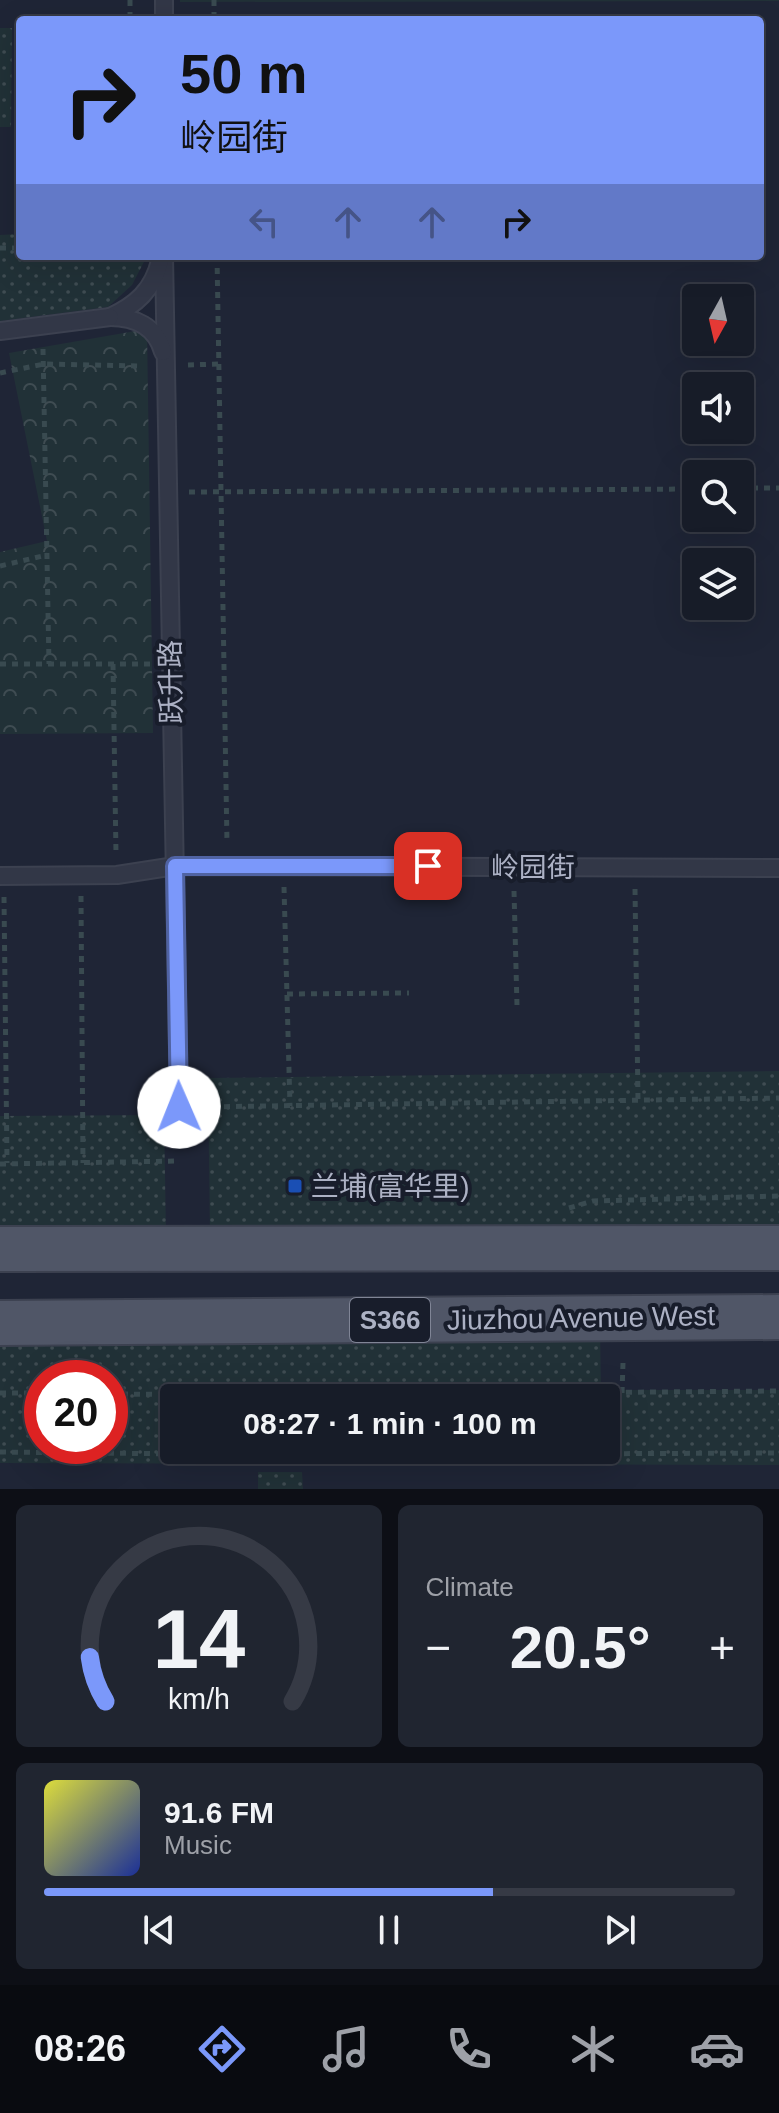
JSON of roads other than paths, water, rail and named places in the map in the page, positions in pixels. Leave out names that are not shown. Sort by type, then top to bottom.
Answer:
[{"type":"main road","points":[[0,1249],[779,1248]]},
{"type":"main road","name":"Jiuzhou Avenue West","points":[[0,1323],[779,1317]]},
{"type":"lane","points":[[0,331],[110,317],[131,307],[149,290],[160,260]]},
{"type":"lane","name":"跃升路","points":[[162,260],[179,1107]]},
{"type":"lane","points":[[110,317],[143,323],[161,345],[166,366]]},
{"type":"lane","name":"岭园街","points":[[2,876],[117,875],[175,866],[779,868]]},
{"type":"place","name":"兰埔(富华里)","points":[[295,1186]]}]
